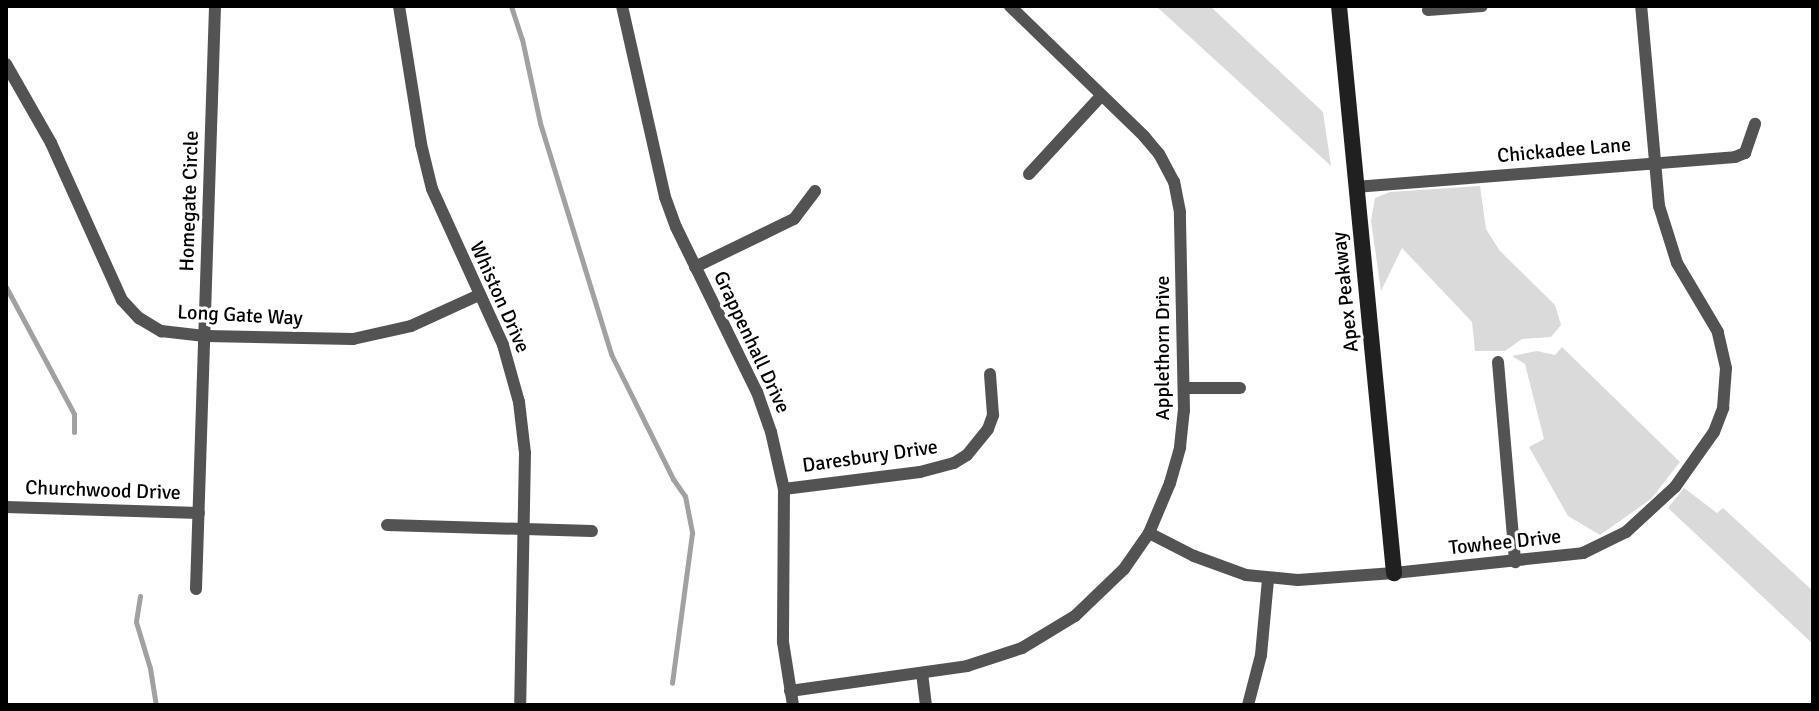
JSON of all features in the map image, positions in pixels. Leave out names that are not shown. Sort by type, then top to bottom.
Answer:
[{"type":"main road","name":"Apex Peakway","points":[[1339,6],[1394,573]]},
{"type":"street","name":"Homegate Circle","points":[[196,589],[215,6]]},
{"type":"street","name":"Whiston Drive","points":[[399,6],[426,167],[447,225],[503,345],[519,402],[525,453],[520,705]]},
{"type":"street","name":"Grappenhall Drive","points":[[622,6],[657,167],[676,227],[757,392],[771,432],[784,489],[783,642],[793,705]]},
{"type":"street","name":"Applethorn Drive","points":[[790,691],[922,673],[997,658],[1049,633],[1100,594],[1124,569],[1149,533],[1178,455],[1184,388],[1177,195],[1159,154],[1010,6]]},
{"type":"street","points":[[1428,10],[1482,6]]},
{"type":"street","name":"Towhee Drive","points":[[1149,533],[1222,568],[1268,579],[1394,573],[1583,553],[1626,532],[1675,487],[1714,432],[1727,386],[1724,352],[1709,314],[1677,263],[1666,234],[1653,163],[1641,6]]},
{"type":"street","name":"Long Gate Way","points":[[6,64],[41,122],[122,300],[139,318],[161,331],[205,336],[320,339],[374,336],[411,326],[479,295]]},
{"type":"street","points":[[1029,174],[1101,96]]},
{"type":"street","name":"Chickadee Lane","points":[[1355,187],[1735,157],[1750,144],[1755,124]]},
{"type":"street","points":[[695,267],[794,219],[815,191]]},
{"type":"street","points":[[1498,362],[1515,562]]},
{"type":"street","name":"Daresbury Drive","points":[[784,489],[920,472],[954,463],[967,455],[988,429],[993,415],[990,374]]},
{"type":"street","points":[[1184,388],[1240,388]]},
{"type":"street","name":"Churchwood Drive","points":[[6,507],[199,513]]},
{"type":"street","points":[[387,525],[592,531]]},
{"type":"street","points":[[1248,705],[1261,655],[1268,579]]},
{"type":"street","points":[[922,673],[926,705]]},
{"type":"shaded area","points":[[1156,6],[1210,6],[1323,112],[1331,166]]},
{"type":"shaded area","points":[[1480,186],[1486,229],[1500,251],[1555,305],[1561,325],[1551,337],[1522,339],[1505,351],[1475,351],[1472,322],[1402,248],[1381,291],[1371,221],[1375,198],[1390,192]]},
{"type":"shaded area","points":[[1562,347],[1680,462],[1651,499],[1600,535],[1568,516],[1529,447],[1544,439],[1525,364],[1512,356],[1537,351],[1555,355]]},
{"type":"shaded area","points":[[1684,488],[1717,513],[1723,508],[1813,591],[1813,644],[1668,508]]},
{"type":"waterway","points":[[511,6],[522,39],[540,123],[611,354],[673,479],[685,496],[692,533],[672,683]]},
{"type":"waterway","points":[[6,287],[74,414],[74,432]]},
{"type":"waterway","points":[[140,596],[136,622],[150,668],[156,705]]}]
